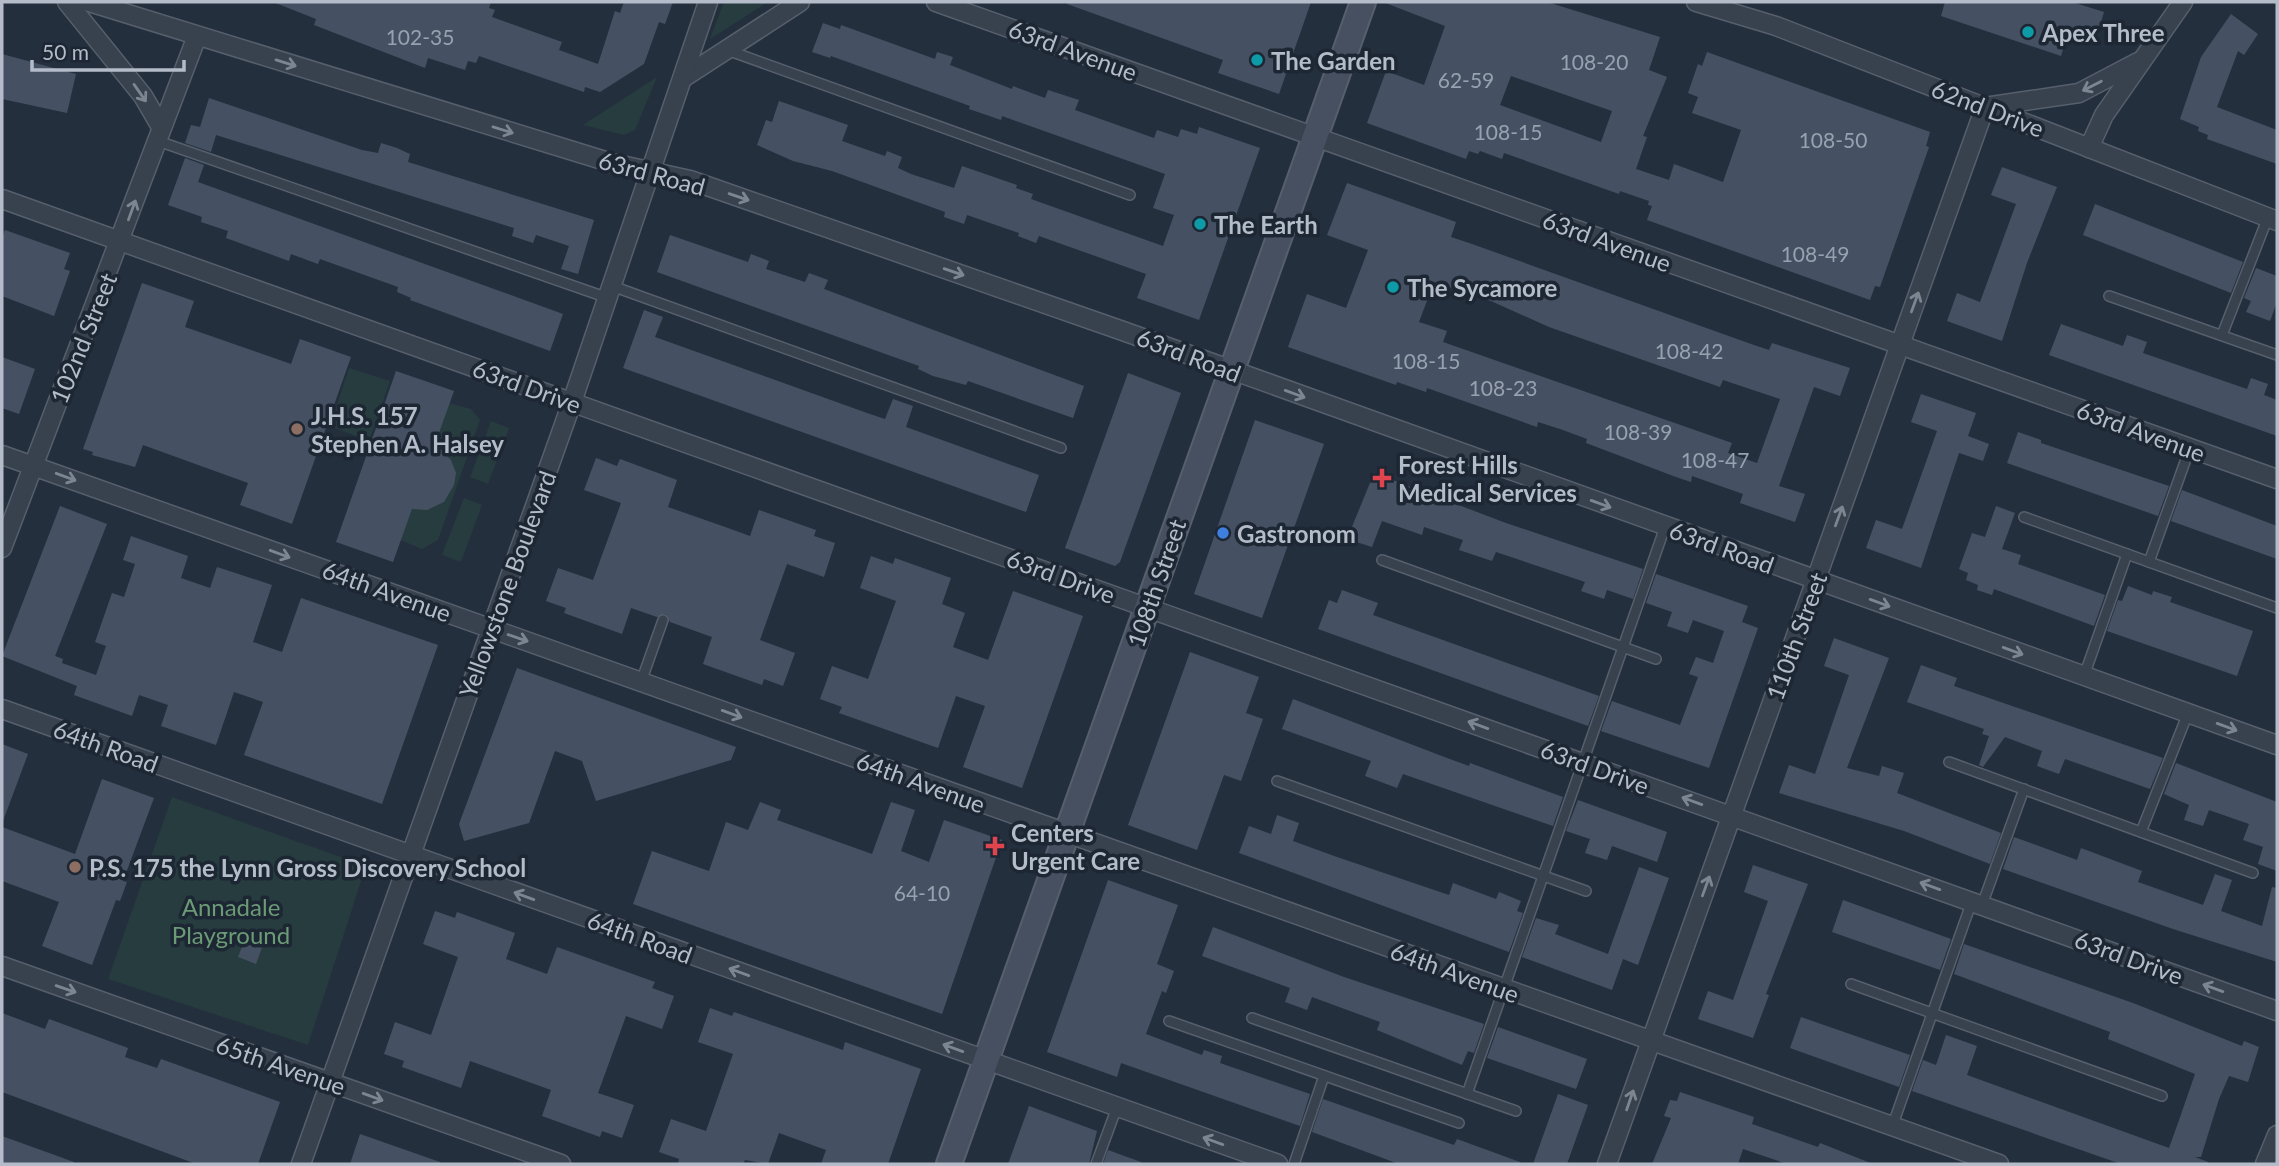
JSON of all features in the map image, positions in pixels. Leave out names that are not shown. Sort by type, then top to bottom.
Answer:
[{"type":"main road","name":"108th Street","points":[[948,1164],[1363,2]]},
{"type":"street","points":[[67,2],[143,96],[159,134]]},
{"type":"street","name":"63rd Road","points":[[89,2],[650,173],[690,180],[1123,331],[2277,745]]},
{"type":"street","name":"Yellowstone Boulevard","points":[[300,1164],[572,402],[708,2]]},
{"type":"street","points":[[683,78],[800,2]]},
{"type":"street","name":"63rd Avenue","points":[[936,2],[2277,480]]},
{"type":"street","name":"62nd Drive","points":[[1696,2],[1776,26],[2273,219]]},
{"type":"street","points":[[2089,148],[2104,115],[2183,2]]},
{"type":"street","name":"102nd Street","points":[[2,548],[121,242],[197,36]]},
{"type":"street","points":[[1985,107],[2079,93],[2142,60]]},
{"type":"street","name":"110th Street","points":[[1607,1164],[1985,107]]},
{"type":"street","name":"63rd Drive","points":[[2,199],[2277,1011]]},
{"type":"street","name":"64th Avenue","points":[[2,454],[1999,1164]]},
{"type":"street","name":"64th Road","points":[[2,709],[1278,1164]]},
{"type":"street","name":"65th Avenue","points":[[2,966],[561,1164]]},
{"type":"street","points":[[2265,1164],[2277,1135]]},
{"type":"lane","points":[[726,50],[1130,195]]},
{"type":"lane","points":[[159,134],[1061,447]]},
{"type":"lane","points":[[2222,335],[2273,219]]},
{"type":"lane","points":[[2109,296],[2277,355]]},
{"type":"lane","points":[[2148,562],[2190,448]]},
{"type":"lane","points":[[2024,517],[2277,608]]},
{"type":"lane","points":[[1467,1094],[1665,527]]},
{"type":"lane","points":[[2084,676],[2127,554]]},
{"type":"lane","points":[[1382,560],[1656,659]]},
{"type":"lane","points":[[641,682],[663,620]]},
{"type":"lane","points":[[2141,832],[2188,713]]},
{"type":"lane","points":[[1949,762],[2253,873]]},
{"type":"lane","points":[[1277,780],[1586,891]]},
{"type":"lane","points":[[1892,1128],[1933,1014],[2024,789]]},
{"type":"lane","points":[[1851,984],[2162,1096]]},
{"type":"lane","points":[[1252,1018],[1516,1111]]},
{"type":"lane","points":[[1169,1021],[1459,1123]]},
{"type":"lane","points":[[1294,1164],[1324,1076]]},
{"type":"lane","points":[[1096,1164],[1117,1107]]},
{"type":"green space","points":[[724,2],[768,2],[710,39]]},
{"type":"green space","points":[[657,77],[635,130],[624,135],[583,125]]},
{"type":"green space","points":[[349,368],[390,381],[369,441],[330,426]]},
{"type":"green space","points":[[445,402],[471,409],[480,420],[438,540],[422,549],[391,536]]},
{"type":"green space","points":[[491,421],[509,428],[488,484],[470,477]]},
{"type":"green space","points":[[464,498],[482,505],[461,562],[442,555]]},
{"type":"green space","name":"Annadale Playground","points":[[172,797],[366,866],[308,1045],[108,979]]},
{"type":"building","points":[[273,2],[491,2],[489,8],[495,10],[492,17],[562,42],[559,50],[598,64],[615,11],[620,13],[624,2],[673,2],[665,24],[659,22],[644,64],[600,92],[585,87],[584,92],[479,56],[476,63],[468,61],[465,70],[428,58],[425,68],[314,25],[316,19]]},
{"type":"building","points":[[1067,2],[1311,2],[1279,94],[1218,73],[1223,60]]},
{"type":"building","points":[[1383,2],[1547,2],[1660,37],[1649,70],[1667,77],[1643,136],[1647,137],[1636,169],[1669,180],[1674,164],[1723,182],[1741,130],[1692,113],[1698,97],[1688,93],[1698,64],[1702,66],[1707,52],[1930,132],[1926,146],[1929,147],[1880,287],[1875,286],[1870,300],[1647,220],[1652,206],[1648,205],[1649,201],[1620,191],[1619,194],[1504,153],[1502,159],[1480,151],[1478,154],[1469,151],[1466,159],[1367,123],[1386,71],[1424,85],[1445,26]],"holes":[[[1511,76],[1612,111],[1601,142],[1500,105]]]},
{"type":"building","name":"Apex Three","points":[[1945,2],[2072,2],[2104,12],[2097,36],[2070,27],[2061,56],[1941,16]]},
{"type":"building","points":[[2231,14],[2258,34],[2244,55],[2238,51],[2217,107],[2277,130],[2277,164],[2207,139],[2208,135],[2198,131],[2199,127],[2180,119],[2201,57]]},
{"type":"building","points":[[823,23],[840,29],[841,25],[935,59],[937,52],[953,57],[950,65],[1012,89],[1013,86],[1045,98],[1048,90],[1079,100],[1075,110],[1154,138],[1157,130],[1178,137],[1181,129],[1197,134],[1199,127],[1260,148],[1199,320],[1137,298],[1146,274],[1039,236],[1036,243],[1018,236],[1019,233],[967,215],[964,224],[944,217],[945,212],[832,171],[793,161],[757,145],[766,120],[772,122],[779,101],[848,125],[842,141],[885,156],[887,151],[902,157],[898,168],[911,174],[954,188],[962,166],[1017,185],[1016,188],[1033,194],[1031,199],[1163,246],[1174,215],[1153,208],[1165,174],[1002,116],[1001,120],[969,109],[970,106],[831,56],[830,58],[812,52]]},
{"type":"building","points":[[2,54],[76,74],[67,113],[2,99]]},
{"type":"building","points":[[209,98],[362,150],[378,153],[381,143],[397,148],[410,154],[408,162],[594,220],[578,274],[561,269],[569,246],[536,235],[533,243],[512,236],[514,228],[216,135],[211,152],[185,143],[191,125],[200,127]]},
{"type":"building","points":[[185,158],[204,165],[198,182],[563,314],[550,351],[410,300],[411,298],[397,292],[398,287],[320,259],[318,264],[291,254],[289,261],[226,238],[228,231],[201,222],[202,217],[168,205]]},
{"type":"building","points":[[2002,167],[2057,187],[2027,263],[2002,341],[1947,321],[1957,293],[1980,302],[2016,204],[1991,195]]},
{"type":"building","points":[[1347,183],[1456,222],[1451,237],[1769,350],[1772,343],[1850,368],[1840,396],[1814,387],[1779,486],[1805,494],[1795,522],[1740,503],[1743,494],[1692,476],[1691,482],[1676,477],[1586,443],[1587,439],[1563,430],[1538,422],[1537,427],[1427,388],[1426,392],[1397,382],[1396,385],[1288,347],[1307,294],[1346,308],[1368,250],[1327,235]],"holes":[[[1434,282],[1451,288],[1453,284],[1549,327],[1720,387],[1723,380],[1780,399],[1757,463],[1728,453],[1732,443],[1443,342],[1447,331],[1419,322]]]},
{"type":"building","points":[[2095,204],[2243,262],[2231,293],[2083,235]]},
{"type":"building","points":[[5,230],[70,253],[64,269],[70,271],[54,316],[2,296],[2,238]]},
{"type":"building","points":[[670,235],[748,262],[751,254],[769,261],[766,269],[805,282],[809,273],[828,280],[824,289],[1084,386],[1073,418],[968,381],[966,385],[933,376],[918,369],[919,366],[657,272]]},
{"type":"building","points":[[2256,268],[2277,276],[2277,302],[2270,321],[2246,312],[2251,301],[2244,298]]},
{"type":"building","points":[[142,283],[194,301],[185,327],[291,364],[300,339],[351,357],[292,524],[240,505],[248,483],[143,445],[135,467],[92,455],[93,452],[83,449]]},
{"type":"building","points":[[644,310],[663,317],[655,337],[867,413],[885,419],[893,399],[913,406],[906,427],[1039,475],[1026,512],[623,368]]},
{"type":"building","points":[[2061,324],[2123,346],[2127,335],[2147,342],[2143,353],[2247,389],[2251,378],[2268,384],[2264,395],[2277,400],[2277,436],[2049,355]]},
{"type":"building","points":[[2,357],[35,369],[19,414],[2,408]]},
{"type":"building","points":[[396,371],[454,391],[435,444],[451,460],[456,473],[454,485],[444,502],[427,510],[412,509],[393,562],[336,542]]},
{"type":"building","points":[[1128,373],[1181,393],[1120,562],[1115,566],[1065,548]]},
{"type":"building","points":[[1921,394],[1976,413],[1968,436],[1989,444],[1983,461],[1959,453],[1921,568],[1866,548],[1876,520],[1902,529],[1937,431],[1911,422]]},
{"type":"building","points":[[1255,420],[1324,444],[1262,618],[1194,594]]},
{"type":"building","points":[[2018,432],[2041,440],[2041,443],[2169,486],[2158,516],[2007,463]]},
{"type":"building","points":[[596,458],[617,466],[620,459],[677,480],[668,507],[750,536],[759,510],[816,530],[814,536],[835,543],[824,577],[787,564],[760,640],[795,653],[783,686],[764,679],[762,685],[703,664],[712,637],[670,622],[666,614],[657,617],[631,608],[622,634],[564,613],[566,608],[546,601],[558,568],[593,580],[621,503],[584,490]]},
{"type":"building","points":[[1374,473],[1506,523],[1643,569],[1633,599],[1607,590],[1604,599],[1581,591],[1585,582],[1496,552],[1492,561],[1459,550],[1463,540],[1424,527],[1422,535],[1382,521],[1372,547],[1347,539]]},
{"type":"building","points":[[2182,490],[2277,526],[2277,559],[2171,521]]},
{"type":"building","points":[[60,506],[107,524],[55,656],[63,659],[62,663],[96,675],[106,646],[95,642],[112,593],[124,597],[135,564],[123,560],[131,536],[188,556],[181,578],[210,588],[217,567],[272,585],[253,642],[282,652],[301,598],[438,645],[382,804],[244,755],[263,702],[234,692],[216,745],[161,726],[168,705],[139,695],[132,716],[74,695],[77,686],[2,656]]},
{"type":"building","points":[[1996,506],[2015,513],[2002,549],[2021,555],[2018,564],[2105,595],[2094,626],[1994,589],[1992,595],[1977,590],[1978,585],[1966,580],[1968,573],[1959,569],[1972,533],[1985,537]]},
{"type":"building","points":[[871,556],[893,564],[895,558],[951,578],[942,604],[965,613],[953,647],[988,660],[1013,591],[1083,616],[1022,788],[963,767],[985,706],[956,696],[938,748],[839,713],[842,707],[820,699],[832,666],[868,679],[896,601],[860,588]]},
{"type":"building","points":[[1656,574],[1748,606],[1742,622],[1758,628],[1709,768],[1601,731],[1612,701],[1680,725],[1698,677],[1689,674],[1696,657],[1713,663],[1724,631],[1693,620],[1688,633],[1667,626],[1672,612],[1646,603]]},
{"type":"building","points":[[2128,586],[2152,595],[2153,591],[2172,597],[2170,602],[2253,631],[2237,676],[2107,631],[2118,600],[2122,601]]},
{"type":"building","points":[[1342,590],[1378,603],[1373,615],[1599,696],[1588,726],[1318,629],[1329,600],[1337,603]]},
{"type":"building","points":[[1834,638],[1889,658],[1847,768],[1879,776],[1882,766],[1904,773],[1897,793],[2001,833],[1990,864],[1904,831],[1779,793],[1789,765],[1815,774],[1849,675],[1824,666]]},
{"type":"building","points":[[1190,652],[1259,677],[1246,713],[1263,719],[1241,781],[1224,775],[1197,850],[1128,825]]},
{"type":"building","points":[[1921,665],[1957,678],[1954,686],[2163,758],[2150,789],[2065,759],[2059,774],[2037,766],[2042,751],[2005,737],[1983,767],[1979,765],[1989,736],[1982,734],[1984,729],[1907,702]]},
{"type":"building","points":[[517,668],[736,747],[731,760],[596,801],[582,761],[555,751],[529,823],[464,841],[459,824]]},
{"type":"building","points":[[1293,699],[1469,766],[1470,763],[1563,797],[1553,826],[1403,774],[1397,788],[1365,776],[1371,761],[1282,729]]},
{"type":"building","points":[[2,744],[28,754],[3,821],[2,820]]},
{"type":"building","points":[[2176,763],[2277,802],[2277,871],[2258,864],[2263,847],[2243,840],[2249,824],[2209,810],[2203,826],[2184,820],[2189,805],[2164,794]]},
{"type":"building","points":[[102,779],[154,798],[123,881],[127,882],[120,901],[116,900],[92,965],[42,946],[59,902],[2,881],[2,827],[75,854]]},
{"type":"building","points":[[1578,800],[1667,832],[1657,862],[1612,846],[1607,860],[1585,853],[1590,839],[1566,831]]},
{"type":"building","points":[[760,802],[781,810],[777,820],[872,854],[891,802],[915,810],[901,851],[929,862],[944,820],[1002,840],[942,1014],[633,904],[652,851],[709,871],[726,822],[748,830]]},
{"type":"building","points":[[1277,815],[1299,823],[1293,841],[1337,857],[1449,895],[1453,883],[1496,899],[1499,892],[1521,901],[1517,911],[1523,913],[1509,952],[1239,853],[1249,826],[1271,834]]},
{"type":"building","points":[[2014,837],[2077,860],[2081,848],[2142,871],[2138,882],[2203,905],[2215,874],[2232,880],[2221,911],[2262,926],[2272,887],[2277,888],[2277,962],[2173,929],[2003,869]]},
{"type":"building","points":[[1753,865],[1808,884],[1766,994],[1769,995],[1753,1038],[1698,1019],[1708,991],[1733,1000],[1768,901],[1744,892]]},
{"type":"building","points":[[1639,867],[1669,878],[1638,965],[1623,959],[1612,990],[1522,957],[1536,918],[1559,925],[1555,934],[1608,954]]},
{"type":"building","points":[[1108,880],[1178,905],[1157,964],[1174,971],[1166,993],[1162,991],[1146,1034],[1202,1055],[1204,1050],[1222,1056],[1220,1063],[1310,1094],[1300,1126],[1121,1063],[1117,1077],[1047,1052]]},
{"type":"building","points":[[1843,900],[1951,939],[1940,970],[1832,932]]},
{"type":"building","points":[[435,911],[455,918],[457,912],[515,933],[506,959],[547,974],[557,947],[655,982],[652,988],[674,996],[662,1029],[626,1016],[598,1093],[634,1105],[622,1138],[602,1131],[600,1137],[542,1116],[551,1090],[470,1061],[461,1088],[402,1067],[404,1061],[384,1054],[395,1022],[431,1035],[458,957],[423,944]]},
{"type":"building","points":[[1213,927],[1344,977],[1484,1024],[1474,1053],[1468,1051],[1462,1065],[1377,1030],[1380,1022],[1312,997],[1307,1010],[1285,1002],[1290,988],[1202,956]]},
{"type":"building","points":[[245,939],[263,945],[256,964],[238,957]]},
{"type":"building","points":[[1964,944],[2133,1003],[2242,1046],[2244,1041],[2259,1047],[2248,1082],[2229,1076],[2201,1157],[2195,1157],[2208,1164],[2121,1164],[1912,1091],[1923,1060],[1936,1065],[1946,1035],[1977,1046],[1967,1075],[2169,1148],[2178,1123],[2195,1074],[2108,1039],[2110,1032],[1954,974]]},
{"type":"building","points":[[710,1008],[732,1016],[734,1012],[843,1050],[845,1042],[921,1069],[888,1164],[821,1164],[826,1150],[779,1133],[768,1164],[745,1160],[743,1164],[678,1164],[679,1159],[659,1152],[671,1119],[706,1131],[733,1054],[698,1042]]},
{"type":"building","points":[[2,1013],[45,1029],[49,1019],[128,1048],[125,1057],[157,1068],[161,1059],[280,1102],[258,1164],[196,1164],[2,1092]]},
{"type":"building","points":[[1801,1017],[1910,1055],[1899,1087],[1790,1048]]},
{"type":"building","points":[[1498,1027],[1587,1059],[1576,1089],[1487,1058]]},
{"type":"building","points":[[1680,1092],[1754,1117],[1752,1124],[1818,1147],[1820,1143],[1873,1164],[1787,1164],[1743,1149],[1738,1164],[1652,1164],[1671,1118],[1664,1116],[1670,1100],[1677,1101]]},
{"type":"building","points":[[1558,1094],[1588,1105],[1567,1164],[1533,1164]]},
{"type":"building","points":[[1323,1099],[1454,1145],[1457,1139],[1520,1164],[1399,1164],[1312,1132]]},
{"type":"building","points":[[1029,1106],[1097,1131],[1089,1164],[1008,1164]]},
{"type":"building","points":[[360,1134],[440,1162],[440,1164],[350,1164]]},
{"type":"building","points":[[2,1136],[74,1162],[74,1164],[2,1164]]},
{"type":"building","points":[[1108,1150],[1141,1162],[1141,1164],[1103,1164]]},
{"type":"place","name":"Apex Three","points":[[2028,32]]},
{"type":"place","name":"The Garden","points":[[1257,60]]},
{"type":"place","name":"The Earth","points":[[1200,224]]},
{"type":"place","name":"The Sycamore","points":[[1393,287]]},
{"type":"place","name":"J.H.S. 157 Stephen A. Halsey","points":[[297,429]]},
{"type":"place","name":"Forest Hills Medical Services","points":[[1382,478]]},
{"type":"place","name":"Gastronom","points":[[1223,533]]},
{"type":"place","name":"Centers Urgent Care","points":[[995,846]]},
{"type":"place","name":"P.S. 175 the Lynn Gross Discovery School","points":[[75,867]]}]
